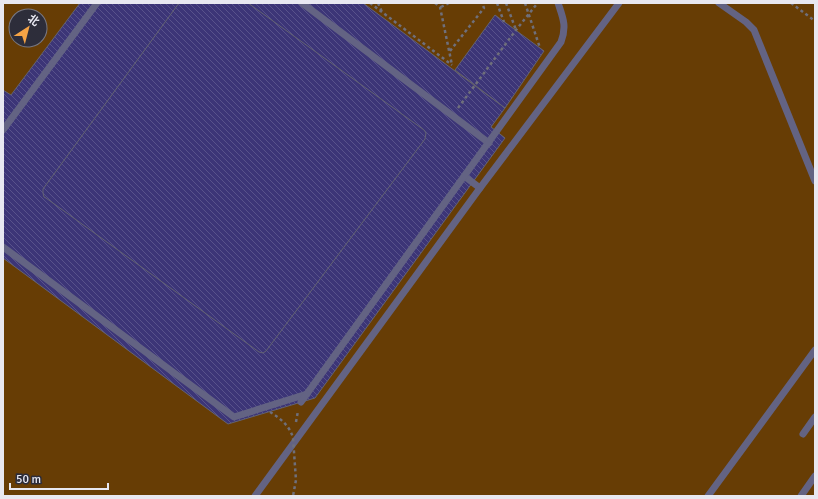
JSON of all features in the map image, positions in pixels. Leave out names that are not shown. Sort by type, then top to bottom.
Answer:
[{"type":"lane","points":[[3,130],[97,3]]},
{"type":"lane","points":[[302,3],[489,143]]},
{"type":"lane","points":[[301,402],[561,42],[564,34],[564,21],[558,3]]},
{"type":"lane","points":[[255,496],[480,188],[619,3]]},
{"type":"lane","points":[[719,3],[746,22],[754,30],[815,181]]},
{"type":"lane","points":[[468,179],[480,188]]},
{"type":"lane","points":[[3,247],[234,417],[307,394]]},
{"type":"lane","points":[[708,496],[815,350]]},
{"type":"lane","points":[[803,434],[815,417]]},
{"type":"lane","points":[[801,496],[815,476]]},
{"type":"path","points":[[370,3],[452,65],[440,7],[435,3]]},
{"type":"path","points":[[378,3],[382,12]]},
{"type":"path","points":[[440,7],[449,3]]},
{"type":"path","points":[[450,51],[484,8],[482,3]]},
{"type":"path","points":[[497,3],[504,22]]},
{"type":"path","points":[[506,3],[516,30]]},
{"type":"path","points":[[525,3],[540,48]]},
{"type":"path","points":[[453,116],[536,5],[535,3]]},
{"type":"path","points":[[791,3],[815,21]]},
{"type":"path","points":[[811,19],[815,25]]},
{"type":"path","points":[[270,412],[286,424],[292,432],[296,480],[293,496]]},
{"type":"shaded area","points":[[3,3],[815,3],[815,496],[3,496]]},
{"type":"building","points":[[80,3],[363,3],[505,108],[491,127],[505,138],[315,398],[228,424],[3,258],[3,90],[11,95],[46,48],[48,48],[48,46]]},
{"type":"building","points":[[179,3],[248,3],[424,130],[426,133],[425,139],[263,353],[259,352],[44,197],[43,193],[43,189]]},
{"type":"building","points":[[495,15],[544,51],[505,108],[455,70]]}]
